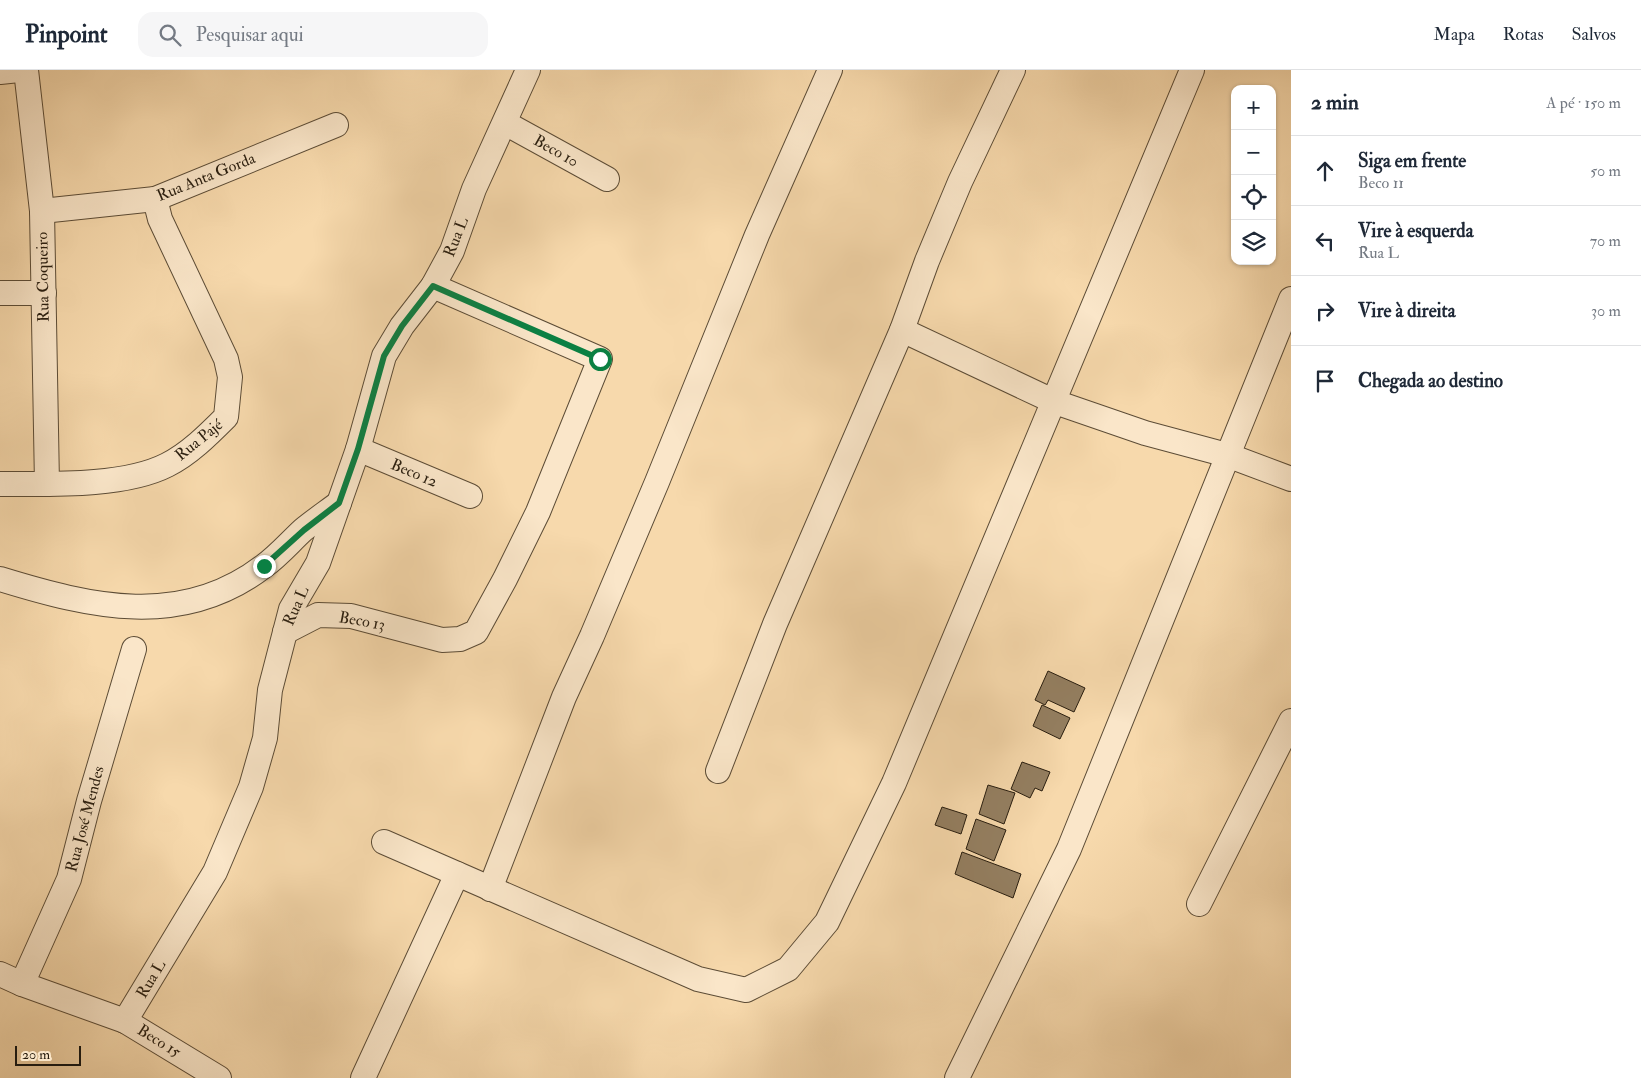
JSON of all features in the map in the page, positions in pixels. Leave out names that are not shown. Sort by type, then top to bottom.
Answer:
[{"type":"street","points":[[0,72],[19,70]]},
{"type":"street","name":"Rua Coqueiro","points":[[26,70],[42,211],[47,484]]},
{"type":"street","name":"Rua L","points":[[125,1021],[215,872],[251,787],[266,738],[270,690],[291,609],[318,563],[358,449],[384,356],[402,326],[433,286],[452,251],[474,189],[506,123],[528,70]]},
{"type":"street","points":[[490,889],[564,697],[657,482],[757,235],[830,70]]},
{"type":"street","points":[[718,771],[804,554],[902,330],[953,200],[1013,70]]},
{"type":"street","points":[[384,842],[698,979],[746,990],[788,969],[827,922],[894,783],[1055,402],[1192,70]]},
{"type":"street","name":"Beco 10","points":[[506,123],[607,179]]},
{"type":"street","name":"Rua Anta Gorda","points":[[42,211],[155,199],[336,125]]},
{"type":"street","name":"Rua Pajé","points":[[0,484],[47,484],[119,478],[148,473],[168,465],[198,444],[226,418],[230,377],[226,359],[160,219],[155,199]]},
{"type":"street","name":"Beco 13","points":[[284,632],[318,615],[351,616],[442,640],[460,639],[476,632],[538,512],[600,359],[433,286]]},
{"type":"street","points":[[0,293],[44,293]]},
{"type":"street","points":[[956,1078],[1069,849],[1226,455],[1291,299]]},
{"type":"street","points":[[902,330],[1055,402],[1145,433],[1226,455],[1291,479]]},
{"type":"street","name":"Beco 12","points":[[358,449],[470,496]]},
{"type":"street","points":[[0,579],[42,592],[101,603],[149,608],[180,605],[222,592],[264,566],[304,530],[339,503]]},
{"type":"street","name":"Rua José Mendes","points":[[22,984],[69,879],[134,649]]},
{"type":"street","points":[[1199,904],[1291,721]]},
{"type":"street","points":[[363,1078],[457,874]]},
{"type":"street","points":[[0,974],[22,984],[125,1021]]},
{"type":"street","name":"Beco 15","points":[[125,1021],[219,1078]]},
{"type":"building","points":[[1048,671],[1085,688],[1074,712],[1048,700],[1045,705],[1035,700]]},
{"type":"building","points":[[1042,705],[1070,718],[1060,739],[1033,726]]},
{"type":"building","points":[[1022,762],[1050,772],[1042,791],[1035,788],[1030,798],[1011,789]]},
{"type":"building","points":[[988,785],[1015,793],[1004,824],[979,814]]},
{"type":"building","points":[[942,807],[967,815],[961,834],[935,825]]},
{"type":"building","points":[[976,819],[1006,830],[994,861],[966,849]]},
{"type":"building","points":[[962,852],[1021,874],[1013,898],[955,874]]},
{"type":"route","points":[[264,566],[304,530],[339,503],[358,449],[384,356],[402,326],[433,286],[600,359]]}]
